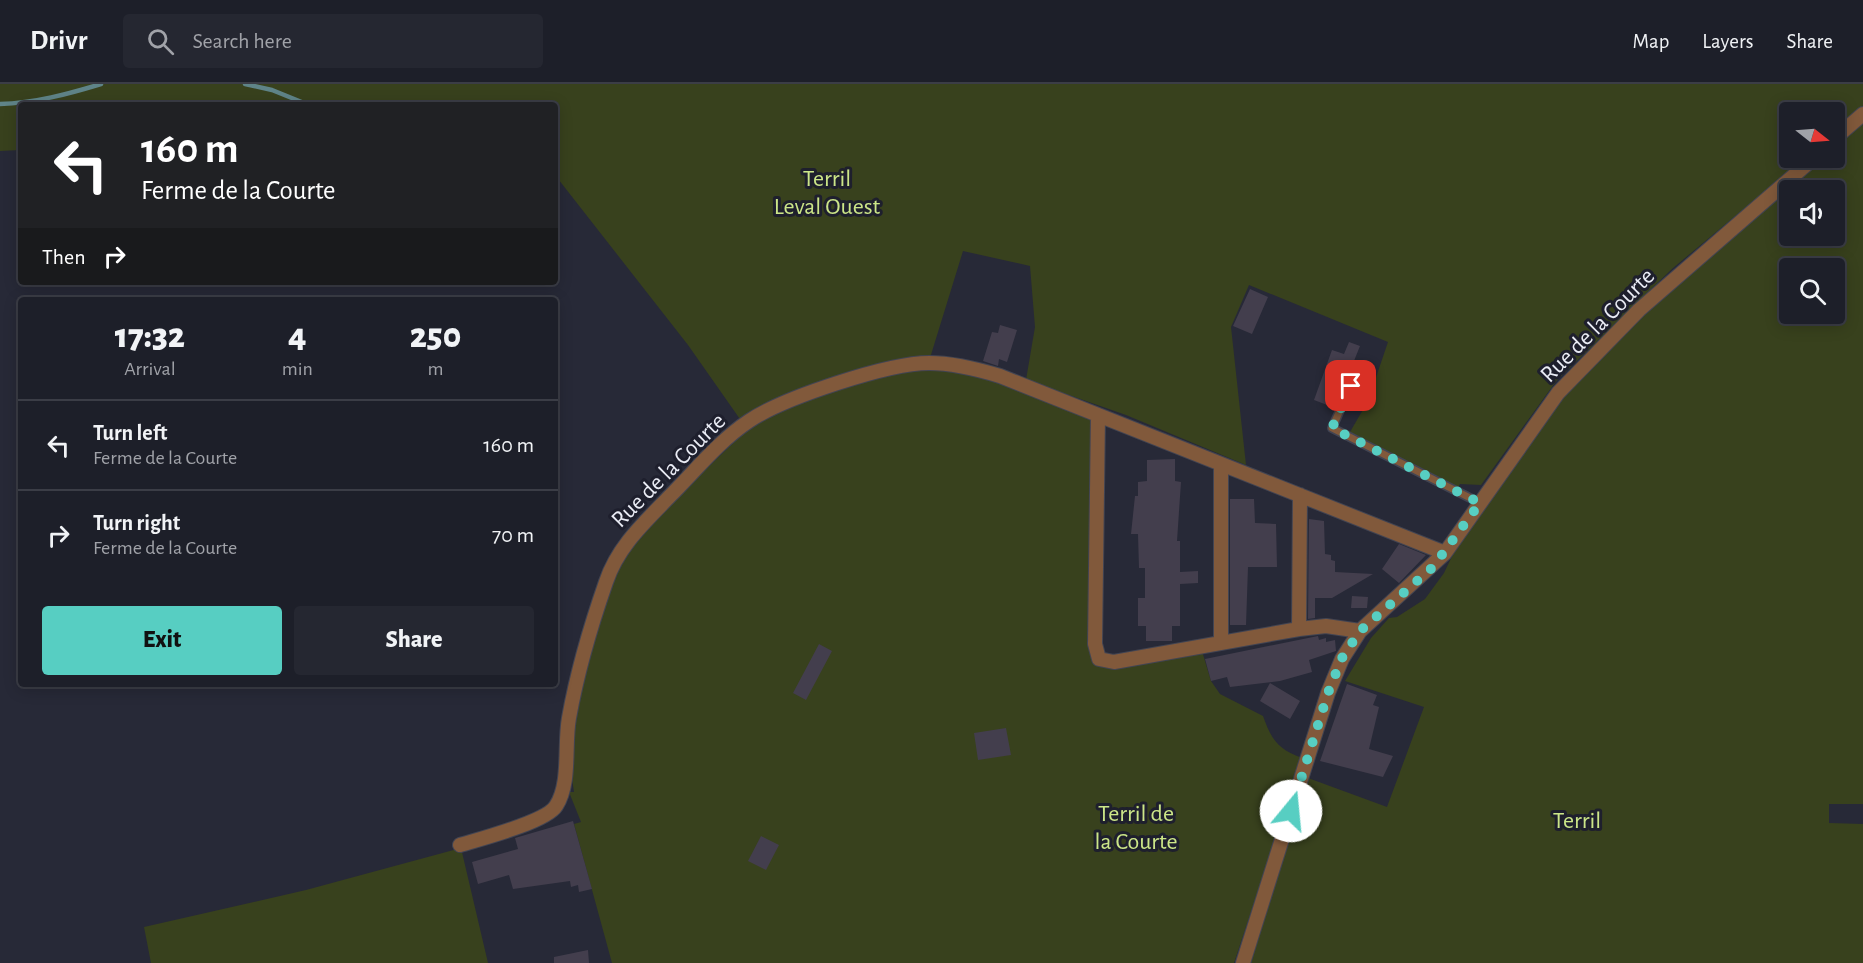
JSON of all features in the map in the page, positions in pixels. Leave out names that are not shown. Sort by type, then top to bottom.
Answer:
[{"type":"street","points":[[1845,130],[1863,114]]},
{"type":"street","name":"Rue de la Courte","points":[[1243,963],[1328,693],[1342,658],[1360,631],[1388,608],[1445,553],[1558,393],[1583,366],[1639,310],[1802,168]]},
{"type":"street","name":"Rue de la Courte","points":[[460,845],[515,828],[554,810],[562,797],[569,717],[580,673],[606,581],[630,537],[747,422],[773,407],[813,392],[892,369],[927,363],[957,365],[1000,376],[1445,553]]},
{"type":"street","points":[[1098,416],[1096,654],[1105,662],[1299,629],[1326,626],[1360,631]]},
{"type":"street","points":[[1221,465],[1221,643]]},
{"type":"street","points":[[1299,629],[1300,495]]},
{"type":"lane","points":[[1351,386],[1332,428],[1480,503]]},
{"type":"green space","name":"Terril Leval Ouest","points":[[0,84],[1863,84],[1863,107],[1845,123],[1845,102],[1779,102],[1779,168],[1793,168],[1673,268],[1557,380],[1481,485],[1460,484],[1458,487],[1350,432],[1368,401],[1388,342],[1249,285],[1231,327],[1246,465],[1126,415],[1026,380],[1035,327],[1030,266],[963,251],[930,358],[742,422],[688,345],[558,179],[558,102],[18,102],[18,150],[0,151]]},
{"type":"green space","name":"Terril","points":[[1863,123],[1863,804],[1829,804],[1829,823],[1863,824],[1863,963],[1251,963],[1308,778],[1387,807],[1424,707],[1345,681],[1371,638],[1389,618],[1397,617],[1425,599],[1444,573],[1456,548],[1560,399],[1639,318],[1779,196],[1779,246],[1845,246],[1845,180],[1798,180],[1812,168],[1845,168],[1845,139]]},
{"type":"green space","name":"Terril de la Courte","points":[[926,369],[991,380],[1093,419],[1092,657],[1202,651],[1211,681],[1220,694],[1263,716],[1277,743],[1302,758],[1234,963],[612,963],[574,824],[581,822],[569,792],[574,792],[571,772],[572,724],[610,580],[638,534],[751,426],[779,410],[876,377]]},
{"type":"green space","points":[[461,848],[488,963],[151,963],[144,927],[306,890]]},
{"type":"building","points":[[1250,289],[1268,297],[1252,334],[1233,326]]},
{"type":"building","points":[[1000,325],[1017,330],[1007,362],[999,359],[998,366],[983,361],[992,332],[998,333]]},
{"type":"building","points":[[1349,342],[1360,346],[1335,408],[1314,400],[1332,350],[1344,354]]},
{"type":"building","points":[[1175,459],[1175,481],[1181,482],[1177,541],[1180,541],[1180,572],[1198,571],[1198,583],[1180,584],[1180,626],[1172,626],[1172,641],[1146,641],[1146,626],[1138,626],[1138,598],[1145,598],[1145,568],[1139,568],[1138,534],[1131,534],[1135,496],[1138,496],[1138,482],[1147,481],[1147,460]]},
{"type":"building","points":[[1230,499],[1254,499],[1255,523],[1276,524],[1277,567],[1248,567],[1246,625],[1230,625]]},
{"type":"building","points":[[1309,519],[1324,521],[1325,554],[1331,555],[1331,560],[1335,561],[1335,572],[1373,574],[1332,598],[1315,598],[1315,618],[1308,619]]},
{"type":"building","points":[[1399,544],[1426,555],[1399,583],[1382,569]]},
{"type":"building","points":[[1352,596],[1368,597],[1367,608],[1351,608]]},
{"type":"building","points":[[1318,636],[1319,640],[1326,638],[1326,642],[1335,640],[1336,651],[1309,660],[1312,672],[1280,681],[1230,687],[1227,677],[1211,681],[1205,659]]},
{"type":"building","points":[[819,644],[832,651],[806,700],[793,693]]},
{"type":"building","points":[[1270,683],[1300,701],[1290,719],[1260,701]]},
{"type":"building","points":[[1347,684],[1377,695],[1373,705],[1379,707],[1369,749],[1393,756],[1383,777],[1320,761]]},
{"type":"building","points":[[1006,728],[1011,755],[978,760],[974,733]]},
{"type":"building","points":[[573,821],[592,889],[579,892],[578,885],[571,887],[570,881],[513,889],[509,875],[478,884],[472,862],[518,849],[515,838]]},
{"type":"building","points":[[761,836],[779,845],[766,870],[748,861]]},
{"type":"building","points":[[588,950],[589,963],[554,963],[554,957]]},
{"type":"waterway","points":[[26,102],[101,84]]},
{"type":"waterway","points":[[245,84],[272,90],[302,102]]},
{"type":"waterway","points":[[0,104],[18,103]]},
{"type":"route","points":[[1291,811],[1328,693],[1342,658],[1360,631],[1433,567],[1480,503],[1332,428],[1351,386]]}]
